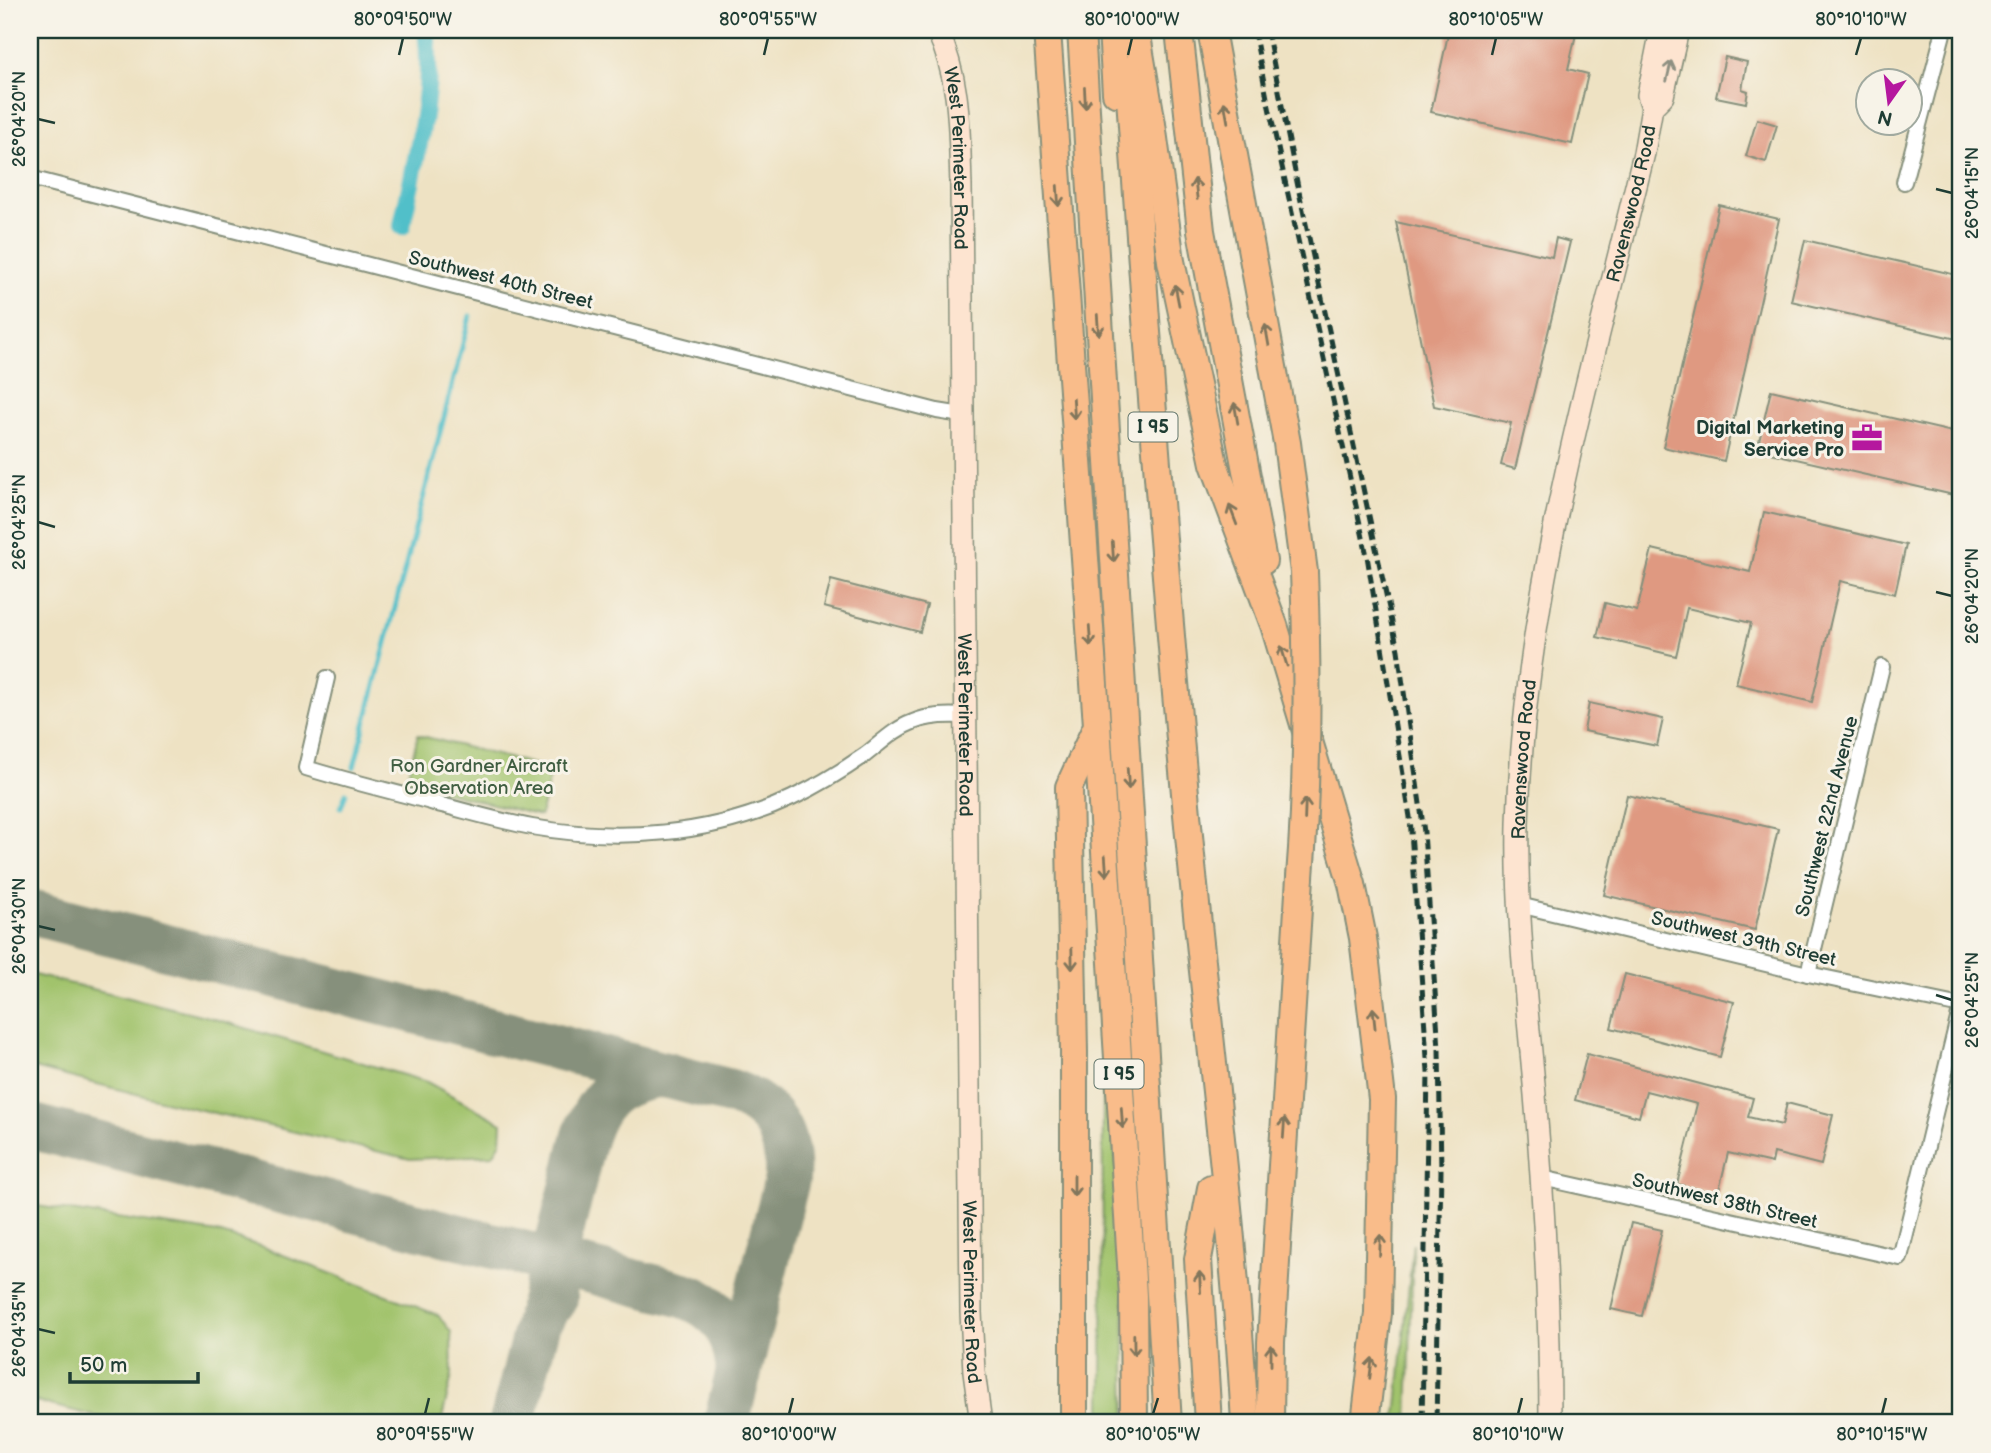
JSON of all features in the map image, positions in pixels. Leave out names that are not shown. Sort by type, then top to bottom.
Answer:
[{"type":"highway","name":"I 95","points":[[1047,30],[1097,725],[1133,1296],[1135,1423]]},
{"type":"highway","points":[[1081,30],[1168,1423]]},
{"type":"highway","points":[[1112,30],[1141,454],[1223,1317],[1228,1423]]},
{"type":"highway","name":"I 95","points":[[1125,30],[1153,429],[1188,824],[1234,1264],[1245,1423]]},
{"type":"highway","points":[[1136,30],[1171,261],[1214,464],[1274,625],[1352,884],[1363,938],[1382,1099],[1378,1313],[1365,1423]]},
{"type":"highway","points":[[1179,30],[1201,231],[1274,625]]},
{"type":"highway","points":[[1211,30],[1287,443],[1304,572],[1308,687],[1304,816],[1271,1342],[1270,1423]]},
{"type":"highway","points":[[1074,1423],[1074,1052],[1069,786],[1097,725]]},
{"type":"highway","points":[[1208,1423],[1198,1259],[1211,1188]]},
{"type":"highway","points":[[1161,1423],[1164,1341]]},
{"type":"street","name":"West Perimeter Road","points":[[937,30],[953,72],[959,142],[971,1312],[974,1372],[981,1423]]},
{"type":"street","name":"Ravenswood Road","points":[[1550,1423],[1542,1178],[1519,905],[1518,823],[1526,703],[1546,579],[1572,449],[1644,153],[1652,107],[1648,95],[1661,30]]},
{"type":"street","name":"Ravenswood Road","points":[[1652,107],[1663,96],[1678,30]]},
{"type":"street","points":[[1904,182],[1944,30]]},
{"type":"street","name":"Southwest 40th Street","points":[[30,178],[924,408],[962,415]]},
{"type":"street","name":"Southwest 22nd Avenue","points":[[1808,974],[1882,667]]},
{"type":"street","points":[[327,678],[306,768],[529,827],[587,834],[641,835],[714,823],[775,806],[839,771],[912,722],[942,716],[965,716]]},
{"type":"street","name":"Southwest 39th Street","points":[[1519,905],[1808,974],[1961,1006]]},
{"type":"street","name":"Southwest 38th Street","points":[[1542,1178],[1900,1258],[1961,1006]]},
{"type":"green space","name":"Ron Gardner Aircraft Observation Area","points":[[418,735],[552,769],[540,816],[406,782]]},
{"type":"green space","points":[[30,974],[205,1016],[427,1082],[502,1123],[501,1142],[493,1155],[410,1159],[30,1067]]},
{"type":"green space","points":[[1103,1064],[1123,1210],[1126,1423],[1102,1423]]},
{"type":"green space","points":[[30,1205],[218,1233],[260,1246],[438,1315],[451,1332],[452,1375],[441,1423],[123,1423],[30,1400]]},
{"type":"green space","points":[[1413,1243],[1408,1423],[1395,1423],[1397,1407]]},
{"type":"building","points":[[1449,30],[1577,30],[1568,69],[1588,74],[1572,144],[1431,112]]},
{"type":"building","points":[[1725,57],[1747,62],[1742,89],[1748,91],[1746,103],[1716,97]]},
{"type":"building","points":[[1757,119],[1777,125],[1766,162],[1746,156]]},
{"type":"building","points":[[1719,205],[1779,219],[1724,461],[1663,447]]},
{"type":"building","points":[[1396,222],[1552,257],[1556,238],[1570,242],[1515,469],[1501,465],[1511,423],[1434,406]]},
{"type":"building","points":[[1805,240],[1961,276],[1961,340],[1791,301]]},
{"type":"building","points":[[1771,390],[1961,434],[1961,481],[1958,496],[1757,450]]},
{"type":"building","points":[[1764,512],[1906,545],[1895,594],[1840,581],[1812,702],[1736,684],[1751,623],[1687,608],[1676,656],[1597,637],[1605,603],[1637,611],[1652,549],[1750,572]]},
{"type":"building","points":[[831,580],[927,605],[920,632],[824,607]]},
{"type":"building","points":[[1589,703],[1663,719],[1657,746],[1584,731]]},
{"type":"building","points":[[1627,795],[1778,829],[1755,930],[1604,895]]},
{"type":"building","points":[[1625,974],[1734,1002],[1720,1057],[1611,1028]]},
{"type":"building","points":[[1587,1054],[1753,1098],[1748,1117],[1782,1125],[1787,1103],[1833,1115],[1821,1165],[1774,1153],[1772,1163],[1728,1153],[1718,1194],[1677,1184],[1697,1104],[1646,1091],[1639,1117],[1575,1100]]},
{"type":"building","points":[[1631,1223],[1662,1230],[1642,1316],[1611,1309]]},
{"type":"waterway","points":[[402,226],[426,104],[426,30]]},
{"type":"waterway","points":[[354,767],[470,316]]},
{"type":"waterway","points":[[341,807],[346,793]]},
{"type":"taxiway","points":[[30,912],[731,1092],[758,1105],[776,1124],[782,1136],[787,1179],[726,1423]]},
{"type":"taxiway","points":[[538,1322],[582,1144],[596,1111],[609,1095],[623,1085],[666,1075]]},
{"type":"taxiway","points":[[30,1126],[684,1295],[708,1307],[725,1324],[734,1345],[739,1372]]},
{"type":"taxiway","points":[[512,1423],[538,1322],[555,1298]]},
{"type":"railway","points":[[1254,30],[1367,556],[1410,817],[1428,1072],[1422,1423]]},
{"type":"railway","points":[[1267,30],[1298,187],[1398,650],[1424,832],[1439,1049],[1441,1171],[1436,1423]]},
{"type":"place","name":"Digital Marketing Service Pro","points":[[1867,438]]}]
